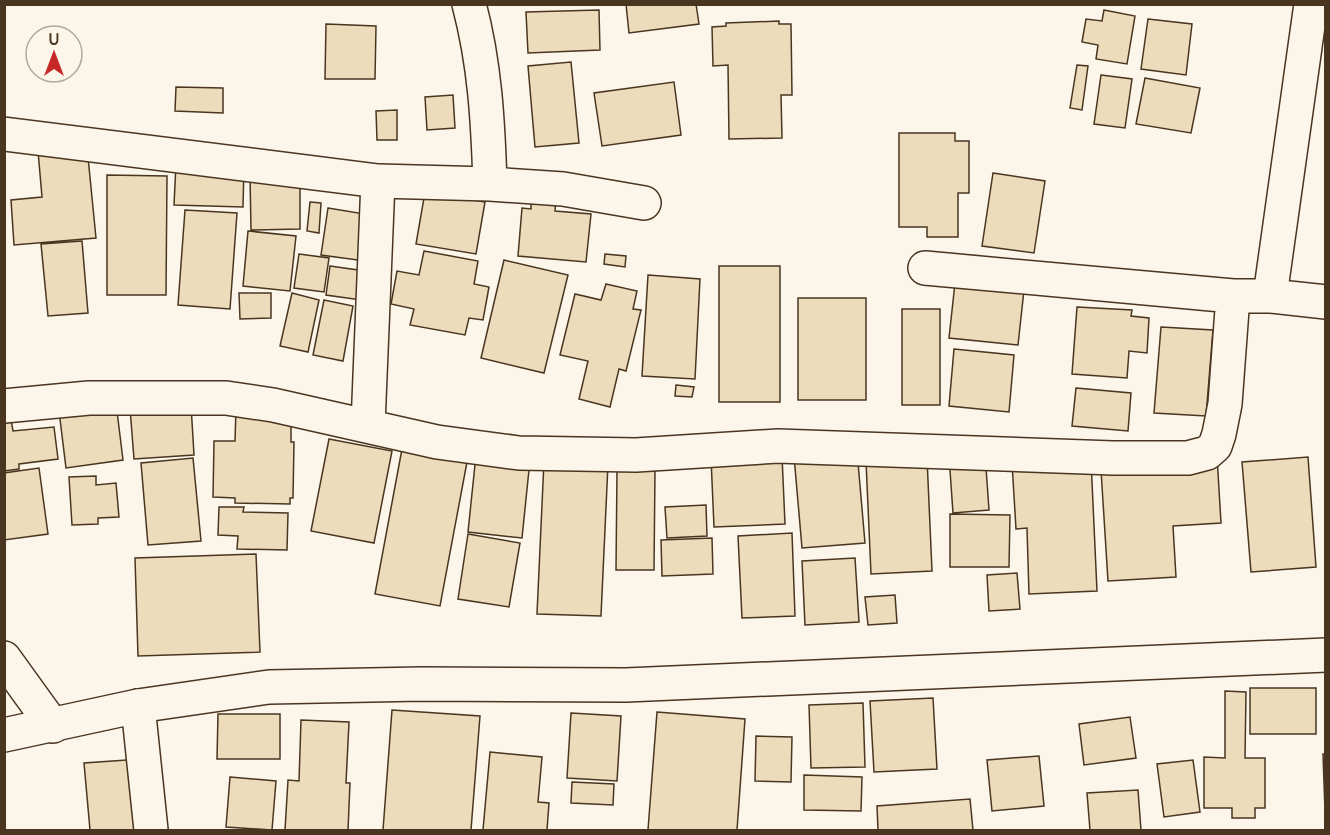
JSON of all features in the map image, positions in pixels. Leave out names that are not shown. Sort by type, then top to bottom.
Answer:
[{"type":"main road","points":[[469,4],[479,43],[488,111],[490,184]]},
{"type":"main road","points":[[1270,296],[1311,4]]},
{"type":"main road","points":[[4,134],[378,181],[490,184],[562,189],[644,203]]},
{"type":"main road","points":[[368,425],[378,181]]},
{"type":"main road","points":[[924,268],[1233,296],[1270,296],[1326,302]]},
{"type":"main road","points":[[4,406],[89,398],[226,398],[273,405],[437,442],[519,453],[636,455],[778,446],[1113,458],[1188,458],[1207,453],[1215,446],[1219,434],[1225,404],[1233,296]]},
{"type":"main road","points":[[4,735],[138,706],[269,687],[421,684],[626,686],[1326,655]]},
{"type":"main road","points":[[4,658],[53,726]]},
{"type":"main road","points":[[138,706],[151,831]]},
{"type":"building","points":[[626,4],[696,4],[699,24],[629,33]]},
{"type":"building","points":[[599,10],[600,50],[528,53],[526,12]]},
{"type":"building","points":[[1104,10],[1135,16],[1127,64],[1096,59],[1098,45],[1082,42],[1086,19],[1102,21]]},
{"type":"building","points":[[1148,19],[1192,24],[1186,75],[1141,69]]},
{"type":"building","points":[[779,21],[779,24],[791,24],[792,95],[781,95],[782,138],[729,139],[728,65],[713,66],[712,27],[726,26],[726,23]]},
{"type":"building","points":[[326,24],[376,26],[375,79],[325,79]]},
{"type":"building","points":[[571,62],[579,143],[535,147],[528,66]]},
{"type":"building","points":[[1077,65],[1088,66],[1082,110],[1070,108]]},
{"type":"building","points":[[1101,75],[1132,79],[1125,128],[1094,124]]},
{"type":"building","points":[[1145,78],[1200,88],[1191,133],[1136,124]]},
{"type":"building","points":[[674,82],[681,135],[602,146],[594,93]]},
{"type":"building","points":[[176,87],[223,88],[223,113],[175,111]]},
{"type":"building","points":[[453,95],[455,128],[427,130],[425,97]]},
{"type":"building","points":[[397,110],[397,140],[377,140],[376,111]]},
{"type":"building","points":[[899,133],[955,133],[955,141],[969,141],[969,193],[958,193],[958,237],[927,237],[927,227],[899,227]]},
{"type":"building","points":[[87,147],[96,238],[14,245],[11,200],[42,197],[38,151]]},
{"type":"building","points":[[176,164],[244,166],[243,207],[174,205]]},
{"type":"building","points":[[300,173],[300,229],[251,230],[250,174]]},
{"type":"building","points":[[993,173],[1045,181],[1034,253],[982,246]]},
{"type":"building","points":[[107,175],[167,176],[166,295],[107,295]]},
{"type":"building","points":[[425,192],[485,202],[476,254],[416,244]]},
{"type":"building","points":[[531,195],[556,197],[555,211],[591,214],[586,262],[518,256],[522,208],[531,209]]},
{"type":"building","points":[[310,202],[321,203],[319,233],[307,231]]},
{"type":"building","points":[[328,208],[371,215],[365,261],[321,255]]},
{"type":"building","points":[[185,210],[237,213],[230,309],[178,305]]},
{"type":"building","points":[[248,231],[296,236],[290,291],[243,286]]},
{"type":"building","points":[[82,241],[88,313],[48,316],[41,244]]},
{"type":"building","points":[[424,251],[478,261],[474,284],[489,287],[483,320],[469,318],[465,335],[410,325],[414,309],[391,304],[397,271],[419,275]]},
{"type":"building","points":[[299,254],[329,258],[324,292],[294,288]]},
{"type":"building","points":[[605,254],[626,256],[625,267],[604,264]]},
{"type":"building","points":[[504,260],[568,275],[544,373],[481,358]]},
{"type":"building","points":[[330,266],[365,271],[361,300],[326,295]]},
{"type":"building","points":[[719,266],[780,266],[780,402],[719,402]]},
{"type":"building","points":[[648,275],[700,279],[695,379],[642,376]]},
{"type":"building","points":[[955,283],[1024,290],[1018,345],[949,338]]},
{"type":"building","points":[[606,284],[637,291],[633,309],[641,310],[626,371],[619,369],[610,407],[579,399],[588,361],[560,355],[575,294],[601,300]]},
{"type":"building","points":[[239,293],[271,293],[271,318],[240,319]]},
{"type":"building","points":[[292,293],[319,300],[308,352],[280,346]]},
{"type":"building","points":[[798,298],[866,298],[866,400],[798,400]]},
{"type":"building","points":[[324,300],[353,306],[343,361],[313,355]]},
{"type":"building","points":[[1077,307],[1132,310],[1131,316],[1149,318],[1147,353],[1129,351],[1127,378],[1072,374]]},
{"type":"building","points":[[902,309],[940,309],[940,405],[902,405]]},
{"type":"building","points":[[1161,327],[1213,330],[1206,416],[1154,413]]},
{"type":"building","points":[[954,349],[1014,355],[1009,412],[949,406]]},
{"type":"building","points":[[676,385],[694,387],[692,397],[675,396]]},
{"type":"building","points":[[1076,388],[1131,393],[1128,431],[1072,426]]},
{"type":"building","points":[[116,403],[123,460],[66,468],[59,411]]},
{"type":"building","points":[[191,405],[194,455],[134,459],[130,408]]},
{"type":"building","points":[[9,408],[13,431],[54,427],[58,459],[19,464],[19,469],[4,471],[4,409]]},
{"type":"building","points":[[236,409],[291,410],[291,442],[294,442],[293,498],[290,498],[290,504],[235,503],[235,498],[213,497],[214,441],[235,441]]},
{"type":"building","points":[[329,439],[392,451],[374,543],[311,531]]},
{"type":"building","points":[[402,449],[467,462],[440,606],[375,594]]},
{"type":"building","points":[[857,451],[865,543],[802,548],[794,456]]},
{"type":"building","points":[[985,453],[989,510],[953,513],[949,456]]},
{"type":"building","points":[[476,455],[530,460],[522,538],[468,532]]},
{"type":"building","points":[[782,456],[785,524],[714,527],[711,458]]},
{"type":"building","points":[[1217,456],[1221,523],[1173,526],[1176,577],[1108,581],[1101,470]]},
{"type":"building","points":[[1308,457],[1316,567],[1251,572],[1242,462]]},
{"type":"building","points":[[193,458],[201,541],[148,545],[141,463]]},
{"type":"building","points":[[927,458],[932,571],[871,574],[866,461]]},
{"type":"building","points":[[1091,460],[1097,591],[1029,594],[1027,528],[1016,529],[1012,463]]},
{"type":"building","points":[[544,461],[608,464],[601,616],[537,614]]},
{"type":"building","points":[[39,468],[48,534],[4,540],[4,473]]},
{"type":"building","points":[[617,471],[655,471],[654,570],[616,570]]},
{"type":"building","points":[[96,476],[96,485],[116,483],[119,517],[98,518],[98,524],[72,525],[69,477]]},
{"type":"building","points":[[706,505],[707,536],[667,538],[665,507]]},
{"type":"building","points":[[219,507],[244,507],[243,512],[288,513],[287,550],[237,549],[238,536],[218,535]]},
{"type":"building","points":[[950,514],[1010,515],[1009,567],[950,567]]},
{"type":"building","points":[[792,533],[795,616],[742,618],[738,536]]},
{"type":"building","points":[[468,534],[520,543],[509,607],[458,599]]},
{"type":"building","points":[[712,538],[713,574],[662,576],[661,540]]},
{"type":"building","points":[[256,554],[260,652],[138,656],[135,558]]},
{"type":"building","points":[[855,558],[859,622],[805,625],[802,561]]},
{"type":"building","points":[[1017,573],[1020,609],[989,611],[987,575]]},
{"type":"building","points":[[895,595],[897,623],[868,625],[865,597]]},
{"type":"building","points":[[1250,688],[1316,688],[1316,734],[1250,734]]},
{"type":"building","points":[[1225,691],[1246,692],[1245,758],[1265,758],[1265,808],[1255,808],[1255,818],[1232,818],[1232,808],[1204,808],[1204,757],[1225,758]]},
{"type":"building","points":[[933,698],[937,769],[874,772],[870,701]]},
{"type":"building","points":[[863,703],[865,767],[811,768],[809,705]]},
{"type":"building","points":[[392,710],[480,716],[471,830],[383,830]]},
{"type":"building","points":[[657,712],[745,719],[737,830],[648,830]]},
{"type":"building","points":[[571,713],[621,716],[617,781],[567,778]]},
{"type":"building","points":[[218,714],[280,714],[280,759],[217,759]]},
{"type":"building","points":[[1130,717],[1136,758],[1084,765],[1079,724]]},
{"type":"building","points":[[301,720],[349,722],[346,783],[350,783],[348,830],[285,830],[288,780],[299,781]]},
{"type":"building","points":[[756,736],[792,737],[791,782],[755,781]]},
{"type":"building","points":[[490,752],[542,757],[538,802],[549,803],[547,830],[483,830]]},
{"type":"building","points":[[1323,754],[1326,754],[1326,812],[1325,812]]},
{"type":"building","points":[[1039,756],[1044,806],[992,811],[987,760]]},
{"type":"building","points":[[141,759],[147,830],[90,830],[84,763]]},
{"type":"building","points":[[1193,760],[1200,812],[1164,817],[1157,764]]},
{"type":"building","points":[[804,775],[862,777],[861,811],[804,810]]},
{"type":"building","points":[[230,777],[276,781],[272,830],[226,827]]},
{"type":"building","points":[[572,782],[614,784],[613,805],[571,803]]},
{"type":"building","points":[[1138,790],[1141,830],[1090,830],[1087,793]]},
{"type":"building","points":[[970,799],[973,830],[878,830],[877,806]]}]
